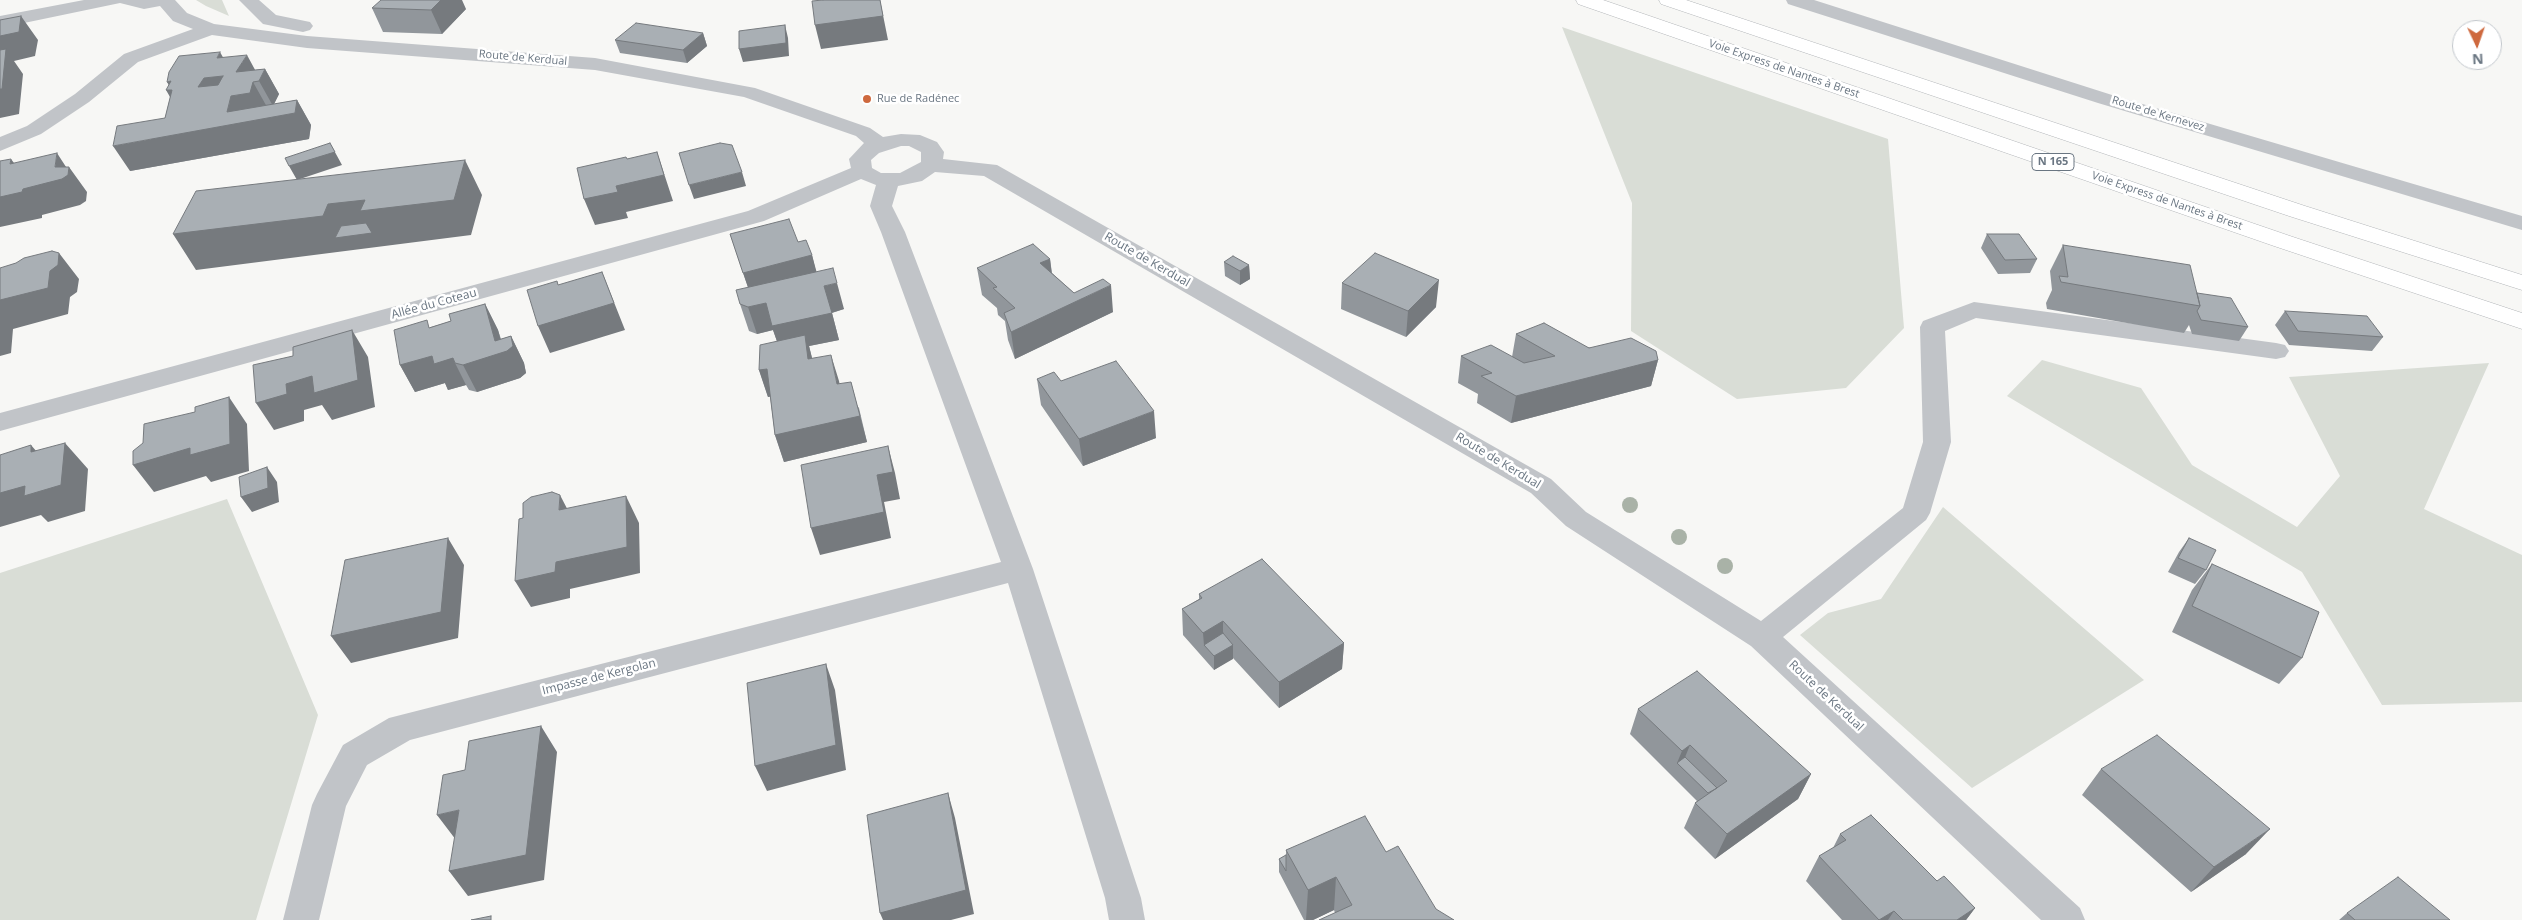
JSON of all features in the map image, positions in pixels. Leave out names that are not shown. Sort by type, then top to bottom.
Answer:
[{"type":"highway","name":"Voie Express de Nantes à Brest","points":[[1585,0],[2282,241],[2522,321]]},
{"type":"highway","name":"N 165","points":[[1668,0],[2297,211],[2522,283]]},
{"type":"street","points":[[0,22],[112,0]]},
{"type":"street","name":"Route de Kerdual","points":[[128,0],[144,3],[165,0],[180,17],[210,29],[307,42],[595,64],[748,92],[863,132],[879,144]]},
{"type":"street","points":[[248,0],[270,20],[318,29],[307,42]]},
{"type":"street","name":"Route de Kernevez","points":[[1795,0],[2105,99],[2522,223]]},
{"type":"street","points":[[0,146],[42,124],[82,98],[131,58],[210,29]]},
{"type":"street","points":[[902,140],[922,143],[933,152],[931,165],[914,176],[889,180],[877,179],[862,171],[860,159],[864,153],[879,144],[902,140]]},
{"type":"street","name":"Route de Kerdual","points":[[931,165],[989,170],[1541,486],[1576,519],[1762,637],[2067,920]]},
{"type":"street","name":"Allée du Coteau","points":[[0,422],[756,216],[862,171]]},
{"type":"street","points":[[889,180],[880,206],[893,232],[1018,569],[1123,898],[1127,920]]},
{"type":"street","points":[[1762,637],[1916,513],[1937,442],[1932,327],[1974,310],[2276,351]]},
{"type":"street","name":"Impasse de Kergolan","points":[[301,920],[329,805],[355,755],[401,728],[1018,569]]},
{"type":"shaded area","points":[[196,0],[222,0],[229,16],[206,6]]},
{"type":"shaded area","points":[[1562,27],[1888,139],[1904,328],[1846,388],[1737,399],[1631,331],[1632,203]]},
{"type":"shaded area","points":[[2042,360],[2141,388],[2192,465],[2297,527],[2340,476],[2289,377],[2489,363],[2424,509],[2522,555],[2522,702],[2382,705],[2302,572],[2007,396]]},
{"type":"shaded area","points":[[227,499],[318,715],[256,920],[0,920],[0,573]]},
{"type":"shaded area","points":[[1943,507],[2144,680],[1972,788],[1800,635],[1828,613],[1881,599]]},
{"type":"building","points":[[381,0],[441,0],[431,10],[372,8]]},
{"type":"building","points":[[880,0],[883,16],[815,25],[812,1]]},
{"type":"building","points":[[21,16],[19,32],[0,36],[0,20]]},
{"type":"building","points":[[636,23],[703,33],[683,50],[615,40]]},
{"type":"building","points":[[785,25],[786,43],[739,49],[739,31]]},
{"type":"building","points":[[6,49],[2,89],[0,89],[0,50]]},
{"type":"building","points":[[220,52],[217,58],[247,55],[236,72],[265,69],[259,81],[253,82],[250,93],[231,96],[227,112],[297,100],[295,113],[113,146],[117,126],[165,118],[172,90],[166,90],[171,81],[167,82],[169,72],[179,56]],"holes":[[[223,76],[218,85],[198,87],[204,78]]]},
{"type":"building","points":[[330,143],[335,152],[289,166],[285,158]]},
{"type":"building","points":[[720,143],[732,145],[742,172],[689,185],[679,153]]},
{"type":"building","points":[[657,152],[664,175],[616,186],[618,192],[584,199],[577,168]]},
{"type":"building","points":[[57,153],[55,167],[69,167],[68,175],[62,179],[23,189],[22,192],[0,197],[0,161],[11,159],[10,164]]},
{"type":"building","points":[[465,160],[454,200],[360,211],[365,200],[328,204],[323,216],[173,234],[196,191]]},
{"type":"building","points":[[789,219],[798,242],[806,240],[812,255],[743,273],[730,234]]},
{"type":"building","points":[[366,223],[372,233],[335,238],[341,226]]},
{"type":"building","points":[[1987,234],[2019,234],[2037,259],[2005,260]]},
{"type":"building","points":[[1033,244],[1050,259],[1040,263],[1074,293],[1103,279],[1111,285],[1011,332],[1004,313],[1015,308],[993,288],[997,287],[977,268]]},
{"type":"building","points":[[2063,245],[2190,265],[2200,306],[2061,282],[2059,276],[2068,277]]},
{"type":"building","points":[[52,251],[59,253],[58,265],[50,271],[48,288],[0,300],[0,268],[16,263],[24,258]]},
{"type":"building","points":[[1375,253],[1439,280],[1408,311],[1342,283]]},
{"type":"building","points":[[1233,256],[1249,265],[1240,271],[1224,262]]},
{"type":"building","points":[[833,268],[837,283],[824,286],[832,313],[772,326],[766,303],[748,307],[740,304],[736,290]]},
{"type":"building","points":[[602,272],[614,303],[538,326],[527,290],[557,281],[558,285]]},
{"type":"building","points":[[2197,293],[2231,298],[2248,327],[2201,320],[2197,311],[2200,306]]},
{"type":"building","points":[[485,304],[495,341],[511,336],[513,346],[507,351],[463,365],[455,363],[453,358],[434,364],[432,356],[400,365],[394,330],[427,320],[429,328],[451,321],[449,314]]},
{"type":"building","points":[[2285,311],[2367,316],[2383,337],[2298,331]]},
{"type":"building","points":[[1544,323],[1589,348],[1631,338],[1656,351],[1658,360],[1516,396],[1481,376],[1492,373],[1461,356],[1491,345],[1524,363],[1555,356],[1516,334]]},
{"type":"building","points":[[352,330],[358,380],[314,393],[312,376],[286,384],[287,394],[256,403],[253,365],[293,356],[293,347]]},
{"type":"building","points":[[805,335],[808,359],[831,355],[837,384],[851,382],[860,416],[775,435],[767,369],[759,370],[760,345]]},
{"type":"building","points":[[1116,361],[1154,411],[1079,439],[1037,379],[1054,372],[1061,381]]},
{"type":"building","points":[[229,397],[230,444],[190,455],[190,448],[133,465],[133,451],[143,443],[144,424],[195,412],[195,407]]},
{"type":"building","points":[[65,443],[61,485],[24,496],[25,486],[0,493],[0,455],[31,445],[31,452]]},
{"type":"building","points":[[888,446],[893,472],[877,475],[884,512],[811,528],[801,465]]},
{"type":"building","points":[[267,467],[268,488],[241,497],[239,477]]},
{"type":"building","points":[[552,492],[560,495],[559,510],[626,496],[627,547],[556,562],[555,572],[515,581],[519,519],[523,518],[523,503],[531,497]]},
{"type":"building","points":[[448,538],[441,612],[331,636],[345,560]]},
{"type":"building","points":[[2189,538],[2216,550],[2206,570],[2178,558]]},
{"type":"building","points":[[1262,559],[1344,643],[1279,682],[1223,621],[1203,633],[1182,609],[1202,598],[1199,594]]},
{"type":"building","points":[[2212,564],[2319,612],[2302,658],[2192,606]]},
{"type":"building","points":[[1223,633],[1233,645],[1214,656],[1204,645]]},
{"type":"building","points":[[826,664],[836,745],[755,766],[747,683]]},
{"type":"building","points":[[1697,671],[1811,774],[1727,834],[1695,803],[1727,781],[1690,745],[1682,751],[1638,709]]},
{"type":"building","points":[[541,726],[526,855],[449,871],[459,810],[437,815],[443,775],[465,770],[469,741]]},
{"type":"building","points":[[2157,735],[2270,829],[2214,867],[2101,769]]},
{"type":"building","points":[[1685,757],[1717,788],[1708,793],[1677,763]]},
{"type":"building","points":[[948,793],[966,890],[880,913],[867,815]]},
{"type":"building","points":[[1871,815],[1937,881],[1944,876],[1975,908],[1957,920],[1903,920],[1894,911],[1879,920],[1819,856],[1846,840],[1840,834]]},
{"type":"building","points":[[1365,816],[1386,852],[1398,846],[1436,909],[1454,920],[1319,920],[1352,905],[1336,877],[1308,890],[1286,850]]},
{"type":"building","points":[[1286,855],[1286,871],[1279,859]]},
{"type":"building","points":[[2398,877],[2450,920],[2355,920],[2347,913]]},
{"type":"building","points":[[491,916],[491,920],[471,920]]},
{"type":"place","name":"Rue de Radénec","points":[[867,99]]}]
